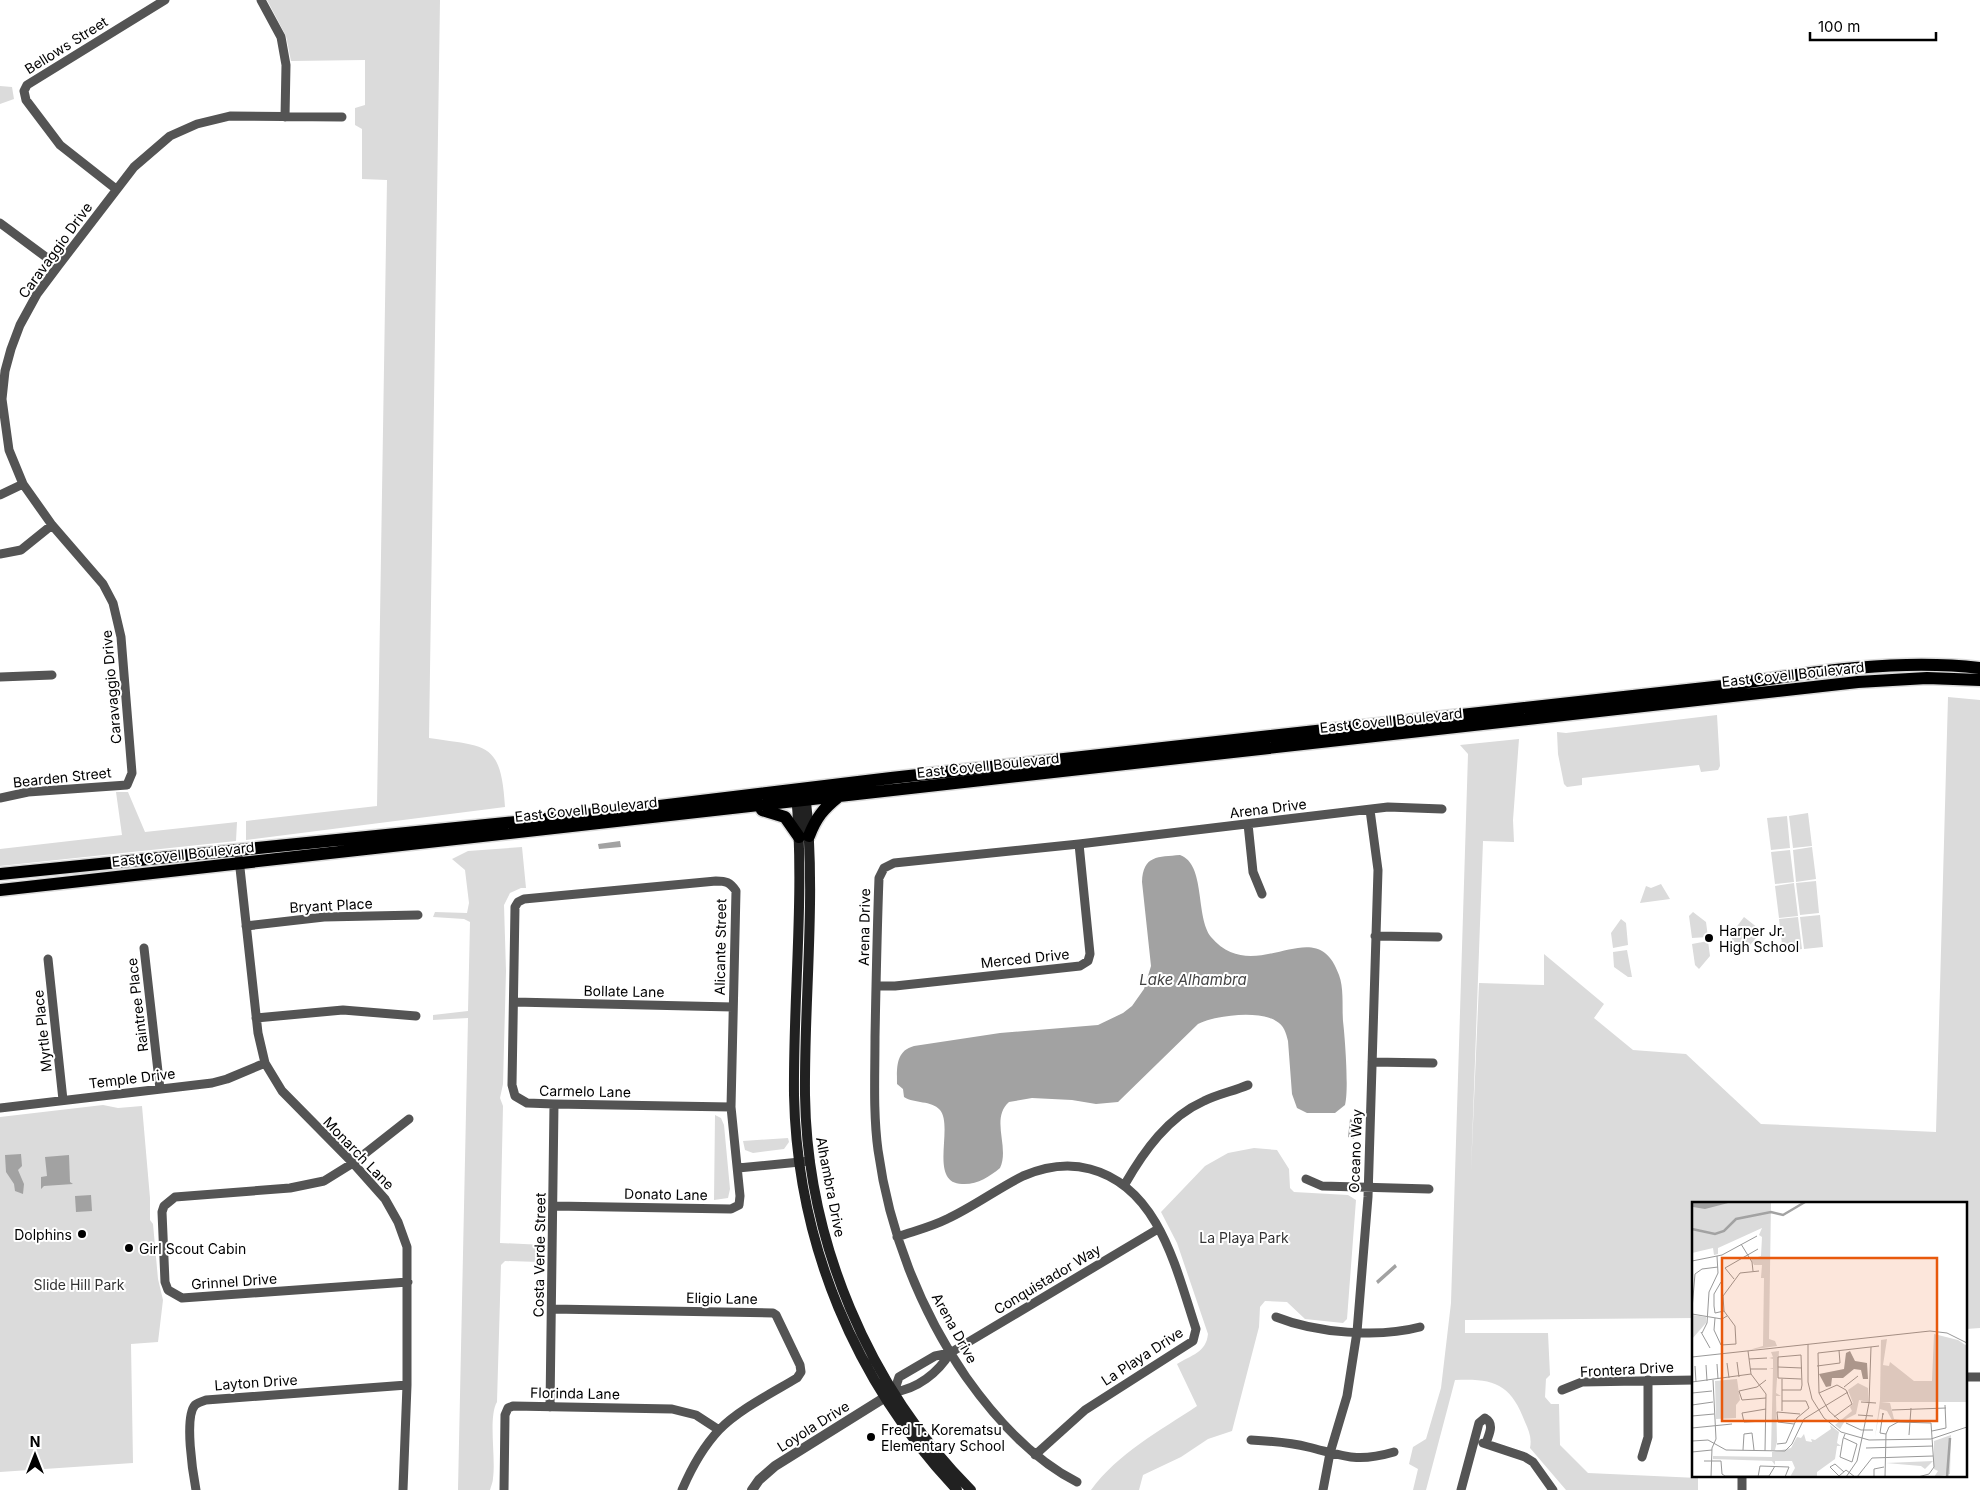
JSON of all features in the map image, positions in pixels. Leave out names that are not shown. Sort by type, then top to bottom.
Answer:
[{"type":"main road","name":"East Covell Boulevard","points":[[0,874],[237,849],[801,795],[1723,686],[1782,677],[1910,664],[1980,668]]},
{"type":"main road","name":"East Covell Boulevard","points":[[0,890],[532,829],[750,807],[801,795],[838,797],[1858,682],[1928,678],[1980,680]]},
{"type":"main road","name":"Alhambra Drive","points":[[801,795],[804,836],[794,1095],[805,1161],[812,1230],[831,1292],[854,1345],[884,1398],[918,1445],[957,1490]]},
{"type":"main road","points":[[750,807],[785,817],[804,836],[822,810],[838,797]]},
{"type":"main road","name":"Alhambra Drive","points":[[805,1161],[842,1289],[865,1342],[894,1392],[926,1439],[971,1490]]},
{"type":"street","name":"Bellows Street","points":[[116,189],[60,145],[26,100],[24,91],[27,85],[166,0]]},
{"type":"street","points":[[261,0],[281,37],[286,65],[285,117]]},
{"type":"street","name":"Caravaggio Drive","points":[[127,785],[132,774],[119,620],[103,584],[52,525],[22,484],[9,450],[5,428],[2,399],[5,371],[20,325],[37,294],[116,189],[144,156],[170,136],[213,119],[230,116],[342,117]]},
{"type":"street","points":[[0,223],[58,266]]},
{"type":"street","points":[[0,495],[22,484]]},
{"type":"street","points":[[0,554],[21,550],[52,525]]},
{"type":"street","points":[[0,677],[52,675]]},
{"type":"street","name":"Bearden Street","points":[[0,798],[28,792],[127,785]]},
{"type":"street","name":"Arena Drive","points":[[1077,1482],[1053,1470],[985,1404],[950,1353],[925,1306],[897,1237],[878,1150],[874,1099],[879,878],[884,868],[894,863],[1078,844],[1388,807],[1442,808]]},
{"type":"street","name":"Oceano Way","points":[[1323,1490],[1330,1453],[1347,1396],[1357,1332],[1368,1188],[1378,870],[1370,810]]},
{"type":"street","points":[[1248,824],[1253,872],[1262,894]]},
{"type":"street","name":"Merced Drive","points":[[876,986],[895,986],[1080,966],[1088,961],[1090,954],[1078,844]]},
{"type":"street","name":"Monarch Lane","points":[[237,849],[256,1018],[265,1063],[282,1092],[385,1198],[398,1222],[407,1247],[407,1385],[403,1490]]},
{"type":"street","name":"Alicante Street","points":[[518,902],[524,899],[716,881],[732,884],[736,891],[736,900],[731,1107],[738,1168]]},
{"type":"street","name":"Carmelo Lane","points":[[518,902],[515,907],[512,1085],[515,1096],[527,1103],[731,1107]]},
{"type":"street","name":"Bryant Place","points":[[246,926],[324,917],[418,915]]},
{"type":"street","points":[[1375,936],[1438,937]]},
{"type":"street","name":"Raintree Place","points":[[144,948],[160,1089]]},
{"type":"street","name":"Myrtle Place","points":[[48,959],[64,1100]]},
{"type":"street","name":"Bollate Lane","points":[[514,1002],[733,1007]]},
{"type":"street","points":[[256,1018],[344,1010],[416,1016]]},
{"type":"street","points":[[1372,1062],[1433,1063]]},
{"type":"street","name":"Temple Drive","points":[[0,1108],[228,1079],[265,1063]]},
{"type":"street","points":[[1125,1184],[1170,1123],[1205,1100],[1248,1085]]},
{"type":"street","name":"Costa Verde Street","points":[[550,1407],[554,1104]]},
{"type":"street","points":[[353,1163],[409,1119]]},
{"type":"street","points":[[738,1168],[805,1161]]},
{"type":"street","name":"Grinnel Drive","points":[[353,1163],[324,1181],[309,1186],[175,1197],[169,1200],[164,1206],[162,1218],[165,1282],[168,1290],[174,1295],[190,1299],[408,1282]]},
{"type":"street","name":"La Playa Drive","points":[[897,1237],[948,1219],[1023,1176],[1043,1169],[1062,1166],[1083,1166],[1104,1172],[1125,1184],[1146,1208],[1167,1244],[1196,1329],[1194,1341],[1084,1410],[1036,1455]]},
{"type":"street","name":"Donato Lane","points":[[554,1206],[731,1209],[739,1205],[738,1168]]},
{"type":"street","points":[[1306,1179],[1322,1186],[1429,1189]]},
{"type":"street","name":"Conquistador Way","points":[[950,1353],[942,1366],[909,1390],[894,1392],[899,1378],[935,1356],[950,1353],[1158,1229]]},
{"type":"street","name":"Eligio Lane","points":[[552,1309],[772,1313],[776,1315],[800,1365],[801,1372],[797,1378],[755,1404],[719,1430],[693,1466],[682,1490]]},
{"type":"street","points":[[1276,1317],[1297,1325],[1357,1332],[1393,1333],[1420,1327]]},
{"type":"street","points":[[1642,1457],[1648,1437],[1648,1380]]},
{"type":"street","name":"Frontera Drive","points":[[1562,1390],[1582,1382],[1692,1380]]},
{"type":"street","name":"Layton Drive","points":[[196,1490],[192,1471],[190,1416],[195,1405],[200,1402],[206,1400],[407,1385]]},
{"type":"street","name":"Loyola Drive","points":[[752,1490],[759,1480],[775,1466],[894,1392]]},
{"type":"street","name":"Florinda Lane","points":[[504,1490],[505,1415],[508,1408],[513,1406],[672,1409],[696,1415],[719,1430]]},
{"type":"street","points":[[1461,1490],[1479,1423],[1486,1418],[1491,1427],[1486,1444]]},
{"type":"street","points":[[1251,1440],[1279,1442],[1361,1459],[1372,1459],[1394,1452]]},
{"type":"street","points":[[1475,1441],[1526,1457],[1533,1462],[1554,1490]]},
{"type":"green space","points":[[267,0],[440,0],[429,738],[465,743],[487,751],[500,770],[505,807],[246,840],[246,821],[377,806],[387,180],[362,179],[362,129],[355,125],[355,108],[365,105],[365,60],[291,61],[286,36]]},
{"type":"green space","points":[[0,86],[12,87],[14,99],[0,104]]},
{"type":"green space","points":[[1948,697],[1980,700],[1980,1328],[1968,1329],[1968,1202],[1692,1202],[1692,1318],[1465,1320],[1465,1333],[1548,1333],[1550,1375],[1546,1379],[1545,1397],[1551,1404],[1559,1404],[1560,1445],[1588,1473],[1698,1478],[1698,1490],[1566,1490],[1530,1448],[1528,1428],[1520,1409],[1507,1391],[1491,1382],[1455,1380],[1426,1490],[1413,1490],[1418,1469],[1409,1464],[1413,1447],[1426,1439],[1441,1388],[1451,1303],[1468,754],[1460,745],[1519,739],[1513,820],[1514,842],[1483,841],[1471,1171],[1479,983],[1544,985],[1544,954],[1604,1004],[1594,1018],[1633,1050],[1686,1054],[1761,1124],[1936,1132]]},
{"type":"green space","points":[[1717,715],[1720,766],[1718,770],[1701,772],[1699,765],[1582,778],[1582,785],[1567,787],[1564,784],[1558,754],[1557,732],[1566,733]]},
{"type":"green space","points":[[116,792],[128,792],[145,832],[237,822],[236,841],[0,866],[0,849],[122,835]]},
{"type":"green space","points":[[1808,813],[1812,846],[1793,848],[1789,816]]},
{"type":"green space","points":[[1787,816],[1790,848],[1771,850],[1767,818]]},
{"type":"green space","points":[[522,847],[526,888],[510,893],[504,905],[506,971],[503,1084],[500,1098],[503,1106],[500,1243],[544,1245],[543,1264],[540,1262],[505,1261],[501,1265],[497,1402],[493,1417],[493,1481],[490,1490],[458,1490],[468,1018],[433,1020],[433,1015],[468,1011],[470,922],[464,919],[433,917],[435,912],[467,913],[469,903],[465,870],[452,859],[468,851]]},
{"type":"green space","points":[[1812,847],[1816,879],[1796,882],[1793,850]]},
{"type":"green space","points":[[1790,850],[1794,882],[1775,884],[1771,852]]},
{"type":"green space","points":[[1816,881],[1819,913],[1800,915],[1796,883]]},
{"type":"green space","points":[[1794,883],[1798,916],[1779,918],[1775,886]]},
{"type":"green space","points":[[1661,884],[1670,899],[1640,903],[1646,886],[1651,888]]},
{"type":"green space","points":[[1693,912],[1706,922],[1708,937],[1692,938],[1689,916]]},
{"type":"green space","points":[[1820,915],[1823,947],[1804,949],[1800,917]]},
{"type":"green space","points":[[1744,917],[1758,928],[1760,933],[1746,950],[1732,940],[1732,933]]},
{"type":"green space","points":[[1798,917],[1802,949],[1783,952],[1779,919]]},
{"type":"green space","points":[[1621,919],[1626,923],[1628,945],[1613,948],[1611,933]]},
{"type":"green space","points":[[1708,941],[1710,956],[1699,969],[1695,965],[1692,944]]},
{"type":"green space","points":[[1627,950],[1632,977],[1628,977],[1614,967],[1613,952]]},
{"type":"green space","name":"Slide Hill Park","points":[[103,1105],[118,1108],[142,1106],[150,1198],[150,1220],[153,1224],[158,1279],[163,1300],[158,1342],[131,1344],[133,1463],[0,1472],[0,1117]]},
{"type":"green space","points":[[715,1115],[721,1118],[724,1125],[730,1189],[728,1198],[714,1200]]},
{"type":"green space","points":[[788,1138],[789,1142],[784,1149],[753,1153],[745,1150],[743,1141]]},
{"type":"green space","name":"La Playa Park","points":[[1254,1148],[1277,1150],[1289,1169],[1290,1188],[1294,1192],[1348,1195],[1356,1200],[1347,1319],[1343,1323],[1305,1319],[1287,1302],[1265,1301],[1260,1307],[1259,1327],[1232,1431],[1208,1439],[1181,1457],[1143,1475],[1139,1490],[1091,1490],[1127,1454],[1197,1406],[1177,1364],[1201,1349],[1207,1340],[1208,1334],[1177,1243],[1161,1212],[1205,1166],[1228,1153]]},
{"type":"water","points":[[620,841],[621,847],[599,849],[598,844]]},
{"type":"water","name":"Lake Alhambra","points":[[1180,855],[1188,860],[1194,869],[1206,928],[1211,937],[1228,951],[1247,956],[1265,955],[1300,948],[1316,948],[1329,956],[1339,975],[1342,986],[1347,1076],[1345,1105],[1335,1113],[1307,1113],[1297,1108],[1292,1094],[1288,1041],[1279,1023],[1269,1018],[1249,1015],[1215,1018],[1198,1024],[1118,1102],[1096,1104],[1072,1100],[1032,1098],[1009,1102],[1001,1117],[1003,1151],[1000,1168],[978,1182],[962,1184],[952,1181],[946,1174],[944,1165],[944,1118],[936,1107],[904,1097],[903,1089],[897,1084],[897,1067],[900,1056],[908,1048],[914,1046],[1000,1033],[1098,1025],[1123,1013],[1132,1006],[1144,989],[1151,966],[1142,882],[1145,867],[1153,859]]},
{"type":"water","points":[[1350,1119],[1354,1121],[1354,1139],[1348,1137]]},
{"type":"water","points":[[21,1154],[22,1166],[18,1170],[24,1184],[23,1194],[15,1191],[14,1184],[6,1172],[5,1155]]},
{"type":"water","points":[[69,1155],[70,1182],[73,1184],[44,1186],[41,1189],[41,1177],[47,1176],[45,1157]]},
{"type":"water","points":[[91,1195],[92,1211],[76,1212],[75,1196]]},
{"type":"water","points":[[1395,1264],[1397,1267],[1378,1284],[1376,1281]]},
{"type":"place","name":"Harper Jr. High School","points":[[1709,938]]},
{"type":"place","name":"Dolphins","points":[[82,1234]]},
{"type":"place","name":"Girl Scout Cabin","points":[[129,1248]]},
{"type":"place","name":"Fred T. Korematsu Elementary School","points":[[871,1437]]}]
